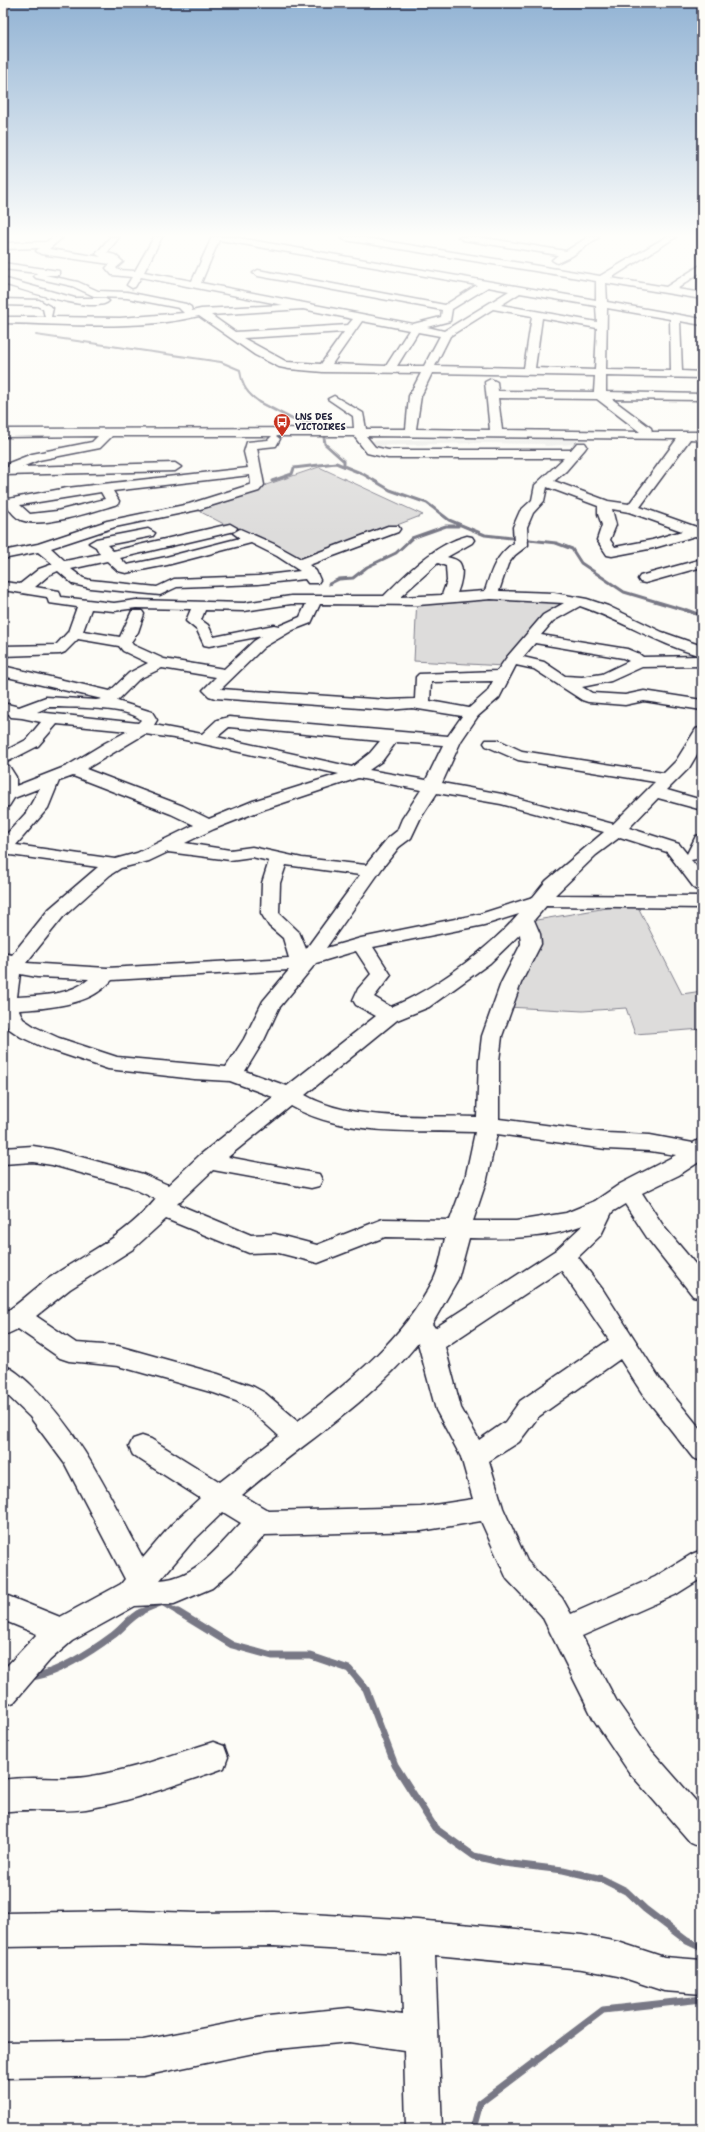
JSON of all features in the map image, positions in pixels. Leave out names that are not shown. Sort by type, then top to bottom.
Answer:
[{"type":"street","points":[[235,336],[284,365],[390,370],[702,374]]},
{"type":"street","points":[[323,368],[346,336]]},
{"type":"street","points":[[390,370],[410,336]]},
{"type":"street","points":[[411,428],[415,396],[426,370],[445,336]]},
{"type":"street","points":[[529,371],[534,336]]},
{"type":"street","points":[[600,396],[602,336]]},
{"type":"street","points":[[676,336],[677,374]]},
{"type":"street","points":[[490,371],[496,431]]},
{"type":"street","points":[[492,394],[702,398]]},
{"type":"street","points":[[600,396],[647,431]]},
{"type":"street","points":[[334,399],[359,415],[358,430],[371,450],[388,454],[484,456],[574,454]]},
{"type":"street","points":[[3,428],[702,432]]},
{"type":"street","points":[[358,430],[411,428],[589,435],[702,436]]},
{"type":"street","points":[[3,433],[273,433],[317,430]]},
{"type":"street","points":[[5,466],[21,453],[28,433]]},
{"type":"street","points":[[96,445],[108,433]]},
{"type":"street","points":[[3,555],[35,548],[87,532],[138,519],[186,509],[256,487],[258,485],[250,452],[251,445],[272,443],[274,441],[273,433]]},
{"type":"street","points":[[491,595],[501,563],[510,552],[521,545],[520,526],[527,510],[538,501],[540,487],[562,468],[589,435]]},
{"type":"street","points":[[632,509],[686,436]]},
{"type":"street","points":[[21,453],[45,455],[72,451],[96,445],[163,443],[173,457],[177,489],[186,509],[252,539],[300,564],[311,574],[313,584],[306,620],[288,627],[259,644],[225,674],[212,688],[211,692],[388,705],[422,704],[472,713]]},
{"type":"street","points":[[21,453],[173,457]]},
{"type":"street","points":[[5,466],[173,457]]},
{"type":"street","points":[[7,503],[56,494],[105,488],[177,489],[255,471]]},
{"type":"street","points":[[544,482],[605,504],[632,509],[699,533]]},
{"type":"street","points":[[7,503],[22,515],[36,518],[79,510],[113,501],[105,488]]},
{"type":"street","points":[[605,504],[605,514],[609,525],[602,536],[612,552],[699,533]]},
{"type":"street","points":[[138,519],[186,560]]},
{"type":"street","points":[[6,592],[20,588],[44,572],[62,566],[166,544],[230,528]]},
{"type":"street","points":[[300,564],[393,529]]},
{"type":"street","points":[[87,532],[96,543],[126,569],[186,560],[252,539]]},
{"type":"street","points":[[96,543],[153,532]]},
{"type":"street","points":[[388,601],[414,573],[436,557],[466,540]]},
{"type":"street","points":[[3,544],[23,543],[35,548],[62,566],[68,574],[78,580],[99,586],[128,589],[222,594],[222,607]]},
{"type":"street","points":[[436,557],[453,564],[454,581],[448,599]]},
{"type":"street","points":[[645,579],[702,563]]},
{"type":"street","points":[[160,591],[174,583],[258,580],[311,574]]},
{"type":"street","points":[[20,588],[54,594],[54,600],[85,605],[136,609],[193,621],[203,628],[207,641],[210,642],[288,627]]},
{"type":"street","points":[[124,642],[131,632],[136,609],[128,589]]},
{"type":"street","points":[[136,609],[200,606],[222,607],[311,600],[388,601],[448,599],[491,595],[547,596],[603,609],[657,635],[702,651]]},
{"type":"street","points":[[232,1074],[254,1040],[270,1006],[321,940],[371,871],[393,843],[405,834],[411,819],[430,788],[453,741],[472,713],[494,695],[502,676],[512,660],[548,618],[578,602]]},
{"type":"street","points":[[3,651],[60,649],[75,634],[85,605]]},
{"type":"street","points":[[193,621],[200,606]]},
{"type":"street","points":[[75,634],[124,642],[128,648],[160,663],[225,674]]},
{"type":"street","points":[[531,638],[627,654],[634,657],[639,662]]},
{"type":"street","points":[[512,660],[539,665],[580,694],[588,697],[625,700],[644,696],[702,705]]},
{"type":"street","points":[[561,680],[582,682],[600,680],[639,662],[702,661]]},
{"type":"street","points":[[8,713],[46,702],[96,705],[110,699],[134,676],[160,663]]},
{"type":"street","points":[[3,671],[110,699],[146,715],[148,722],[143,728],[74,770],[4,800]]},
{"type":"street","points":[[422,704],[424,677],[502,676]]},
{"type":"street","points":[[8,713],[52,720],[143,728],[206,739],[430,788],[502,799],[617,830],[698,857],[702,885]]},
{"type":"street","points":[[3,759],[32,743],[52,720]]},
{"type":"street","points":[[206,739],[223,723],[229,722],[453,741]]},
{"type":"street","points":[[298,1437],[256,1400],[231,1389],[118,1356],[103,1353],[77,1354],[10,1321],[61,1282],[125,1243],[208,1161],[390,1015],[422,1002],[483,960],[524,920],[540,900],[590,851],[617,830],[683,764],[702,732]]},
{"type":"street","points":[[392,737],[376,757],[356,773],[259,805],[208,825],[143,857],[116,864],[104,871],[56,913],[9,962],[9,978],[4,1004],[15,1023],[28,1032],[52,1043],[115,1064],[194,1072],[232,1074],[289,1095],[315,1110],[366,1121],[488,1125],[606,1141],[650,1143],[701,1150]]},
{"type":"street","points":[[492,742],[518,755],[661,786],[702,805]]},
{"type":"street","points":[[3,770],[8,777],[4,800]]},
{"type":"street","points":[[74,770],[177,810],[208,825]]},
{"type":"street","points":[[3,848],[24,827],[44,799],[50,780]]},
{"type":"street","points":[[166,846],[230,855],[252,852],[308,864],[371,871]]},
{"type":"street","points":[[3,848],[116,864]]},
{"type":"street","points":[[279,857],[272,883],[270,913],[276,922],[292,936],[305,960]]},
{"type":"street","points":[[9,962],[37,972],[107,974],[153,970],[268,966],[305,960],[361,944],[484,919],[540,900],[604,902],[702,902]]},
{"type":"street","points":[[524,920],[530,934],[531,944],[511,983],[492,1036],[489,1061],[488,1125],[476,1179],[459,1229],[453,1257],[446,1279],[425,1334],[449,1410],[474,1456],[489,1508],[517,1570],[552,1607],[605,1710],[640,1761],[702,1832]]},
{"type":"street","points":[[361,944],[381,975],[365,993],[363,1000],[390,1015]]},
{"type":"street","points":[[4,1004],[32,1003],[76,994],[91,988],[107,974]]},
{"type":"street","points":[[3,1156],[32,1154],[52,1157],[110,1172],[135,1180],[167,1202],[249,1244],[275,1243],[314,1254],[322,1254],[383,1228],[428,1230],[516,1230],[569,1221],[603,1207],[628,1190],[671,1169],[701,1150]]},
{"type":"street","points":[[208,1161],[311,1180]]},
{"type":"street","points":[[628,1190],[656,1233],[702,1289]]},
{"type":"street","points":[[3,1692],[40,1650],[62,1631],[136,1586],[182,1533],[221,1496],[344,1401],[388,1362],[425,1334],[564,1256],[593,1229],[603,1207]]},
{"type":"street","points":[[564,1256],[624,1343],[651,1386],[702,1450]]},
{"type":"street","points":[[474,1456],[504,1438],[515,1428],[518,1421],[529,1409],[624,1343]]},
{"type":"street","points":[[3,1375],[38,1409],[74,1456],[136,1586]]},
{"type":"street","points":[[142,1447],[178,1471],[265,1523],[406,1520],[489,1508]]},
{"type":"street","points":[[136,1586],[172,1591],[201,1580],[220,1566],[242,1538],[261,1521]]},
{"type":"street","points":[[565,1630],[665,1586],[702,1563]]},
{"type":"street","points":[[3,1607],[62,1631]]},
{"type":"street","points":[[3,1796],[19,1793],[39,1795],[85,1793],[142,1780],[213,1757]]},
{"type":"street","points":[[3,1930],[125,1928],[198,1930],[274,1929],[417,1937],[582,1952],[618,1960],[664,1974],[702,1977]]},
{"type":"street","points":[[417,1937],[424,2129]]},
{"type":"street","points":[[3,2060],[143,2058],[268,2033],[294,2029],[349,2025],[421,2036]]},
{"type":"shaded area","points":[[576,440],[574,444],[545,446],[544,444],[478,443],[365,446],[364,441]]},
{"type":"shaded area","points":[[319,467],[423,515],[299,563],[195,509]]},
{"type":"shaded area","points":[[417,597],[568,600],[542,618],[504,666],[414,661]]},
{"type":"shaded area","points":[[636,903],[682,994],[702,991],[702,1029],[635,1034],[626,1008],[583,1011],[507,1007],[525,922]]},
{"type":"waterway","points":[[46,336],[221,362],[240,370],[242,381],[246,389],[261,403]]},
{"type":"waterway","points":[[259,402],[292,419],[322,425],[325,444],[344,461],[344,466]]},
{"type":"waterway","points":[[272,481],[292,474],[294,468],[336,463],[363,474],[390,490],[427,503],[449,520],[485,535],[556,543],[572,549],[581,563],[624,592],[688,611]]},
{"type":"waterway","points":[[329,584],[339,579],[353,578],[367,567],[396,553],[412,538],[446,526],[458,526]]},
{"type":"waterway","points":[[686,610],[702,616]]},
{"type":"waterway","points":[[138,1613],[162,1603],[179,1613]]},
{"type":"waterway","points":[[30,1677],[51,1672],[84,1655],[112,1636],[133,1617],[141,1612]]},
{"type":"waterway","points":[[178,1612],[232,1645],[272,1656],[311,1656],[349,1669],[366,1689],[395,1765],[435,1828],[474,1856],[504,1863],[563,1870],[602,1879],[626,1891],[645,1909],[687,1941],[702,1948]]},
{"type":"waterway","points":[[473,2129],[480,2103],[603,2010],[702,1999]]},
{"type":"place","name":"LNS DES VICTOIRES","points":[[282,437]]}]
